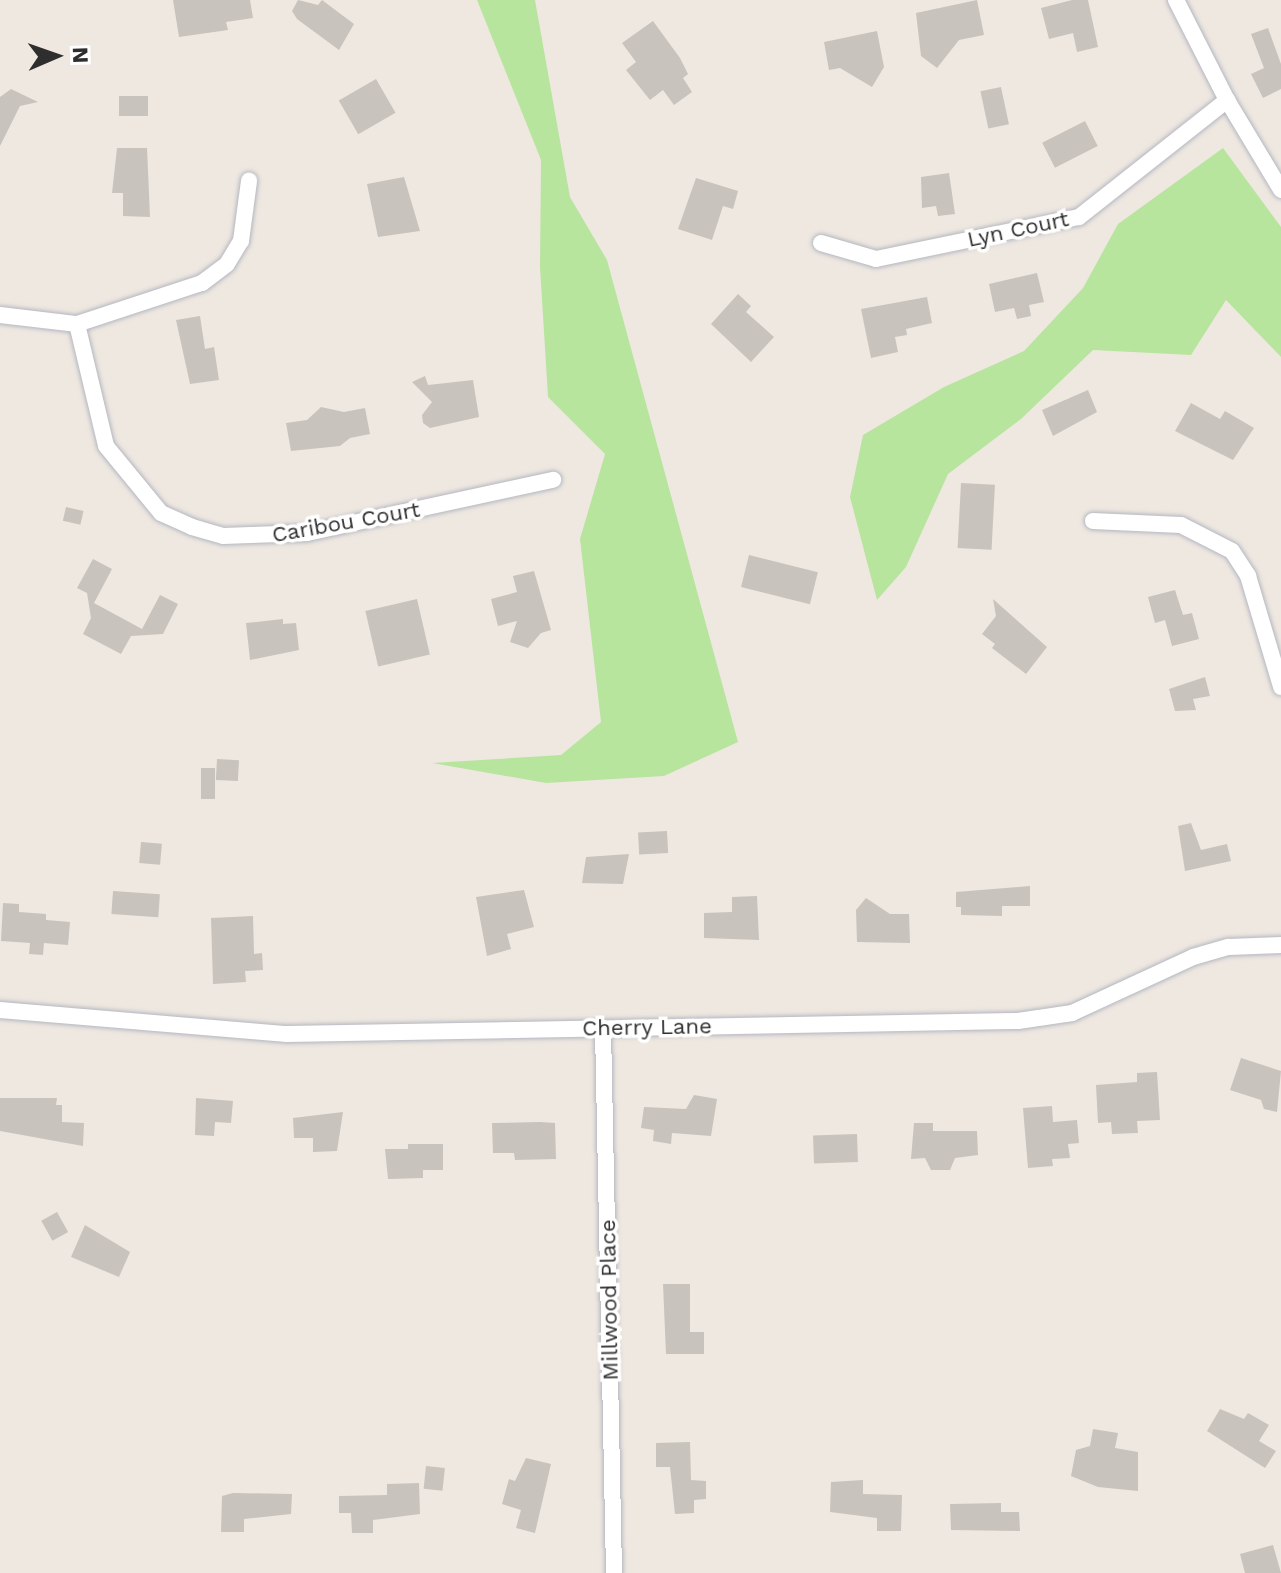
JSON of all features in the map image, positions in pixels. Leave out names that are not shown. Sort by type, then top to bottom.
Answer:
[{"type":"street","points":[[1176,0],[1227,100],[1281,190]]},
{"type":"street","name":"Lyn Court","points":[[821,243],[876,259],[1079,217],[1227,100]]},
{"type":"street","points":[[0,315],[77,324],[202,283],[227,264],[241,241],[249,181]]},
{"type":"street","name":"Caribou Court","points":[[77,324],[106,446],[161,513],[192,527],[245,537],[307,533],[553,480]]},
{"type":"street","points":[[1093,521],[1181,525],[1232,551],[1248,576],[1281,687]]},
{"type":"street","name":"Cherry Lane","points":[[0,1010],[287,1034],[1018,1021],[1072,1013],[1193,957],[1229,947],[1281,945]]},
{"type":"street","name":"Millwood Place","points":[[603,1028],[614,1573]]},
{"type":"green space","points":[[477,0],[535,0],[570,197],[607,260],[738,742],[664,776],[546,783],[432,763],[561,755],[601,722],[580,539],[605,454],[548,397],[540,267],[541,160]]},
{"type":"green space","points":[[1223,148],[1281,227],[1281,357],[1226,300],[1191,355],[1093,350],[1021,419],[948,474],[906,567],[877,600],[850,497],[863,435],[944,387],[1024,351],[1083,288],[1118,224]]},
{"type":"building","points":[[173,0],[250,0],[253,18],[226,22],[228,30],[179,37]]},
{"type":"building","points":[[298,0],[318,5],[322,0],[354,24],[339,50],[297,19],[292,11]]},
{"type":"building","points":[[977,0],[984,35],[959,40],[937,68],[921,56],[916,13]]},
{"type":"building","points":[[1072,0],[1088,0],[1098,47],[1077,52],[1073,33],[1049,39],[1041,8]]},
{"type":"building","points":[[653,21],[688,74],[683,78],[692,92],[674,105],[663,90],[650,100],[626,70],[636,62],[622,43]]},
{"type":"building","points":[[1268,28],[1281,64],[1281,89],[1263,98],[1251,74],[1264,68],[1251,34]]},
{"type":"building","points":[[877,31],[884,67],[872,87],[840,68],[829,70],[824,42]]},
{"type":"building","points":[[376,79],[396,113],[358,134],[339,100]]},
{"type":"building","points":[[1001,87],[1009,124],[988,129],[980,91]]},
{"type":"building","points":[[11,89],[38,102],[20,106],[0,146],[0,97]]},
{"type":"building","points":[[119,96],[148,96],[148,116],[119,116]]},
{"type":"building","points":[[1085,121],[1098,146],[1055,168],[1042,143]]},
{"type":"building","points":[[117,148],[147,148],[150,217],[123,216],[123,193],[112,193]]},
{"type":"building","points":[[949,173],[955,214],[938,216],[936,206],[922,208],[921,177]]},
{"type":"building","points":[[404,177],[420,231],[378,237],[367,184]]},
{"type":"building","points":[[696,178],[738,191],[733,209],[723,206],[712,240],[678,229]]},
{"type":"building","points":[[1037,273],[1044,302],[1029,305],[1031,316],[1017,319],[1014,308],[995,312],[989,284]]},
{"type":"building","points":[[738,294],[751,306],[746,312],[774,337],[751,362],[711,324]]},
{"type":"building","points":[[927,297],[932,323],[906,329],[907,335],[895,337],[898,352],[871,358],[861,309]]},
{"type":"building","points":[[200,316],[205,349],[214,347],[219,380],[190,384],[176,320]]},
{"type":"building","points":[[425,376],[428,385],[473,380],[479,417],[430,428],[423,423],[422,415],[432,402],[412,382]]},
{"type":"building","points":[[1088,390],[1097,412],[1053,436],[1042,410]]},
{"type":"building","points":[[1191,403],[1220,419],[1225,411],[1254,428],[1233,460],[1175,431]]},
{"type":"building","points":[[321,407],[344,412],[365,408],[370,434],[350,438],[340,446],[291,451],[286,423],[307,420]]},
{"type":"building","points":[[961,483],[995,485],[992,550],[958,548]]},
{"type":"building","points":[[66,507],[84,511],[80,525],[63,521]]},
{"type":"building","points":[[749,555],[818,572],[810,604],[741,587]]},
{"type":"building","points":[[93,559],[112,569],[94,603],[142,629],[160,595],[178,604],[163,634],[131,636],[121,654],[83,634],[91,618],[87,593],[77,588]]},
{"type":"building","points":[[534,571],[551,630],[541,633],[528,648],[510,642],[517,621],[498,626],[491,599],[517,592],[513,576]]},
{"type":"building","points":[[1175,590],[1183,615],[1192,613],[1199,639],[1172,646],[1165,620],[1155,623],[1148,597]]},
{"type":"building","points":[[417,599],[430,655],[378,666],[365,611]]},
{"type":"building","points":[[993,599],[1047,647],[1026,674],[992,648],[995,644],[982,634],[996,616]]},
{"type":"building","points":[[283,619],[283,624],[296,623],[299,650],[250,660],[246,623]]},
{"type":"building","points":[[1205,677],[1210,696],[1193,699],[1196,710],[1175,711],[1169,689]]},
{"type":"building","points":[[217,759],[239,760],[238,781],[216,780]]},
{"type":"building","points":[[201,768],[215,768],[215,799],[201,799]]},
{"type":"building","points":[[1191,823],[1201,850],[1227,844],[1231,861],[1185,871],[1178,826]]},
{"type":"building","points":[[667,831],[668,853],[639,854],[638,833]]},
{"type":"building","points":[[141,842],[162,844],[160,865],[139,863]]},
{"type":"building","points":[[629,854],[623,884],[582,883],[586,857]]},
{"type":"building","points":[[1030,886],[1030,906],[1002,906],[1002,916],[961,915],[961,907],[956,907],[956,892]]},
{"type":"building","points":[[524,890],[534,927],[507,934],[511,949],[487,956],[476,897]]},
{"type":"building","points":[[113,891],[160,894],[158,917],[111,914]]},
{"type":"building","points":[[757,896],[759,940],[704,938],[704,913],[732,912],[732,897]]},
{"type":"building","points":[[866,898],[890,914],[909,914],[910,943],[857,942],[856,910]]},
{"type":"building","points":[[3,903],[19,904],[19,912],[46,914],[46,920],[70,922],[68,945],[44,943],[43,955],[29,954],[30,943],[1,941]]},
{"type":"building","points":[[253,916],[254,954],[262,953],[263,970],[245,971],[246,982],[213,984],[211,918]]},
{"type":"building","points":[[1241,1058],[1281,1071],[1277,1112],[1264,1109],[1261,1100],[1230,1090]]},
{"type":"building","points":[[1157,1072],[1160,1120],[1137,1121],[1138,1133],[1112,1134],[1111,1122],[1098,1123],[1096,1085],[1137,1082],[1137,1073]]},
{"type":"building","points":[[694,1095],[717,1099],[711,1136],[672,1133],[671,1144],[653,1141],[654,1130],[641,1128],[644,1107],[686,1109]]},
{"type":"building","points":[[0,1098],[57,1098],[56,1105],[62,1105],[62,1122],[84,1123],[83,1146],[0,1131]]},
{"type":"building","points":[[196,1098],[233,1101],[231,1123],[215,1122],[214,1136],[195,1135]]},
{"type":"building","points":[[1052,1106],[1053,1122],[1077,1120],[1079,1143],[1068,1144],[1070,1158],[1052,1159],[1053,1166],[1028,1168],[1023,1108]]},
{"type":"building","points":[[343,1112],[337,1151],[313,1152],[313,1138],[294,1138],[293,1118]]},
{"type":"building","points":[[492,1123],[555,1123],[556,1159],[515,1160],[514,1153],[493,1153]]},
{"type":"building","points":[[914,1123],[933,1123],[933,1131],[977,1131],[978,1155],[955,1158],[950,1170],[931,1170],[925,1158],[911,1159]]},
{"type":"building","points":[[857,1134],[858,1162],[814,1164],[813,1136]]},
{"type":"building","points":[[408,1144],[443,1144],[443,1170],[423,1170],[423,1178],[388,1179],[385,1149],[408,1149]]},
{"type":"building","points":[[57,1212],[68,1232],[52,1241],[41,1221]]},
{"type":"building","points":[[85,1225],[130,1252],[119,1277],[71,1257]]},
{"type":"building","points":[[663,1284],[690,1284],[690,1332],[704,1332],[704,1354],[666,1354]]},
{"type":"building","points":[[1220,1409],[1244,1419],[1248,1413],[1269,1425],[1259,1441],[1276,1451],[1265,1468],[1207,1431]]},
{"type":"building","points":[[1093,1429],[1118,1433],[1115,1448],[1138,1452],[1138,1491],[1098,1487],[1071,1476],[1076,1450],[1090,1446]]},
{"type":"building","points":[[690,1442],[691,1480],[706,1481],[706,1499],[694,1500],[694,1513],[675,1514],[670,1467],[656,1467],[656,1443]]},
{"type":"building","points":[[526,1458],[551,1464],[535,1533],[516,1528],[521,1510],[502,1504],[509,1479],[515,1481]]},
{"type":"building","points":[[426,1466],[445,1468],[442,1491],[424,1489]]},
{"type":"building","points":[[863,1480],[863,1494],[902,1495],[901,1531],[877,1531],[877,1518],[830,1512],[831,1482]]},
{"type":"building","points":[[419,1483],[420,1514],[373,1520],[373,1533],[352,1533],[351,1513],[339,1513],[339,1496],[387,1495],[387,1484]]},
{"type":"building","points":[[233,1493],[292,1494],[291,1514],[244,1519],[244,1532],[221,1532],[222,1496]]},
{"type":"building","points":[[1001,1503],[1001,1512],[1019,1512],[1020,1531],[951,1530],[950,1504]]},
{"type":"building","points":[[1273,1545],[1281,1573],[1245,1573],[1240,1554]]}]
